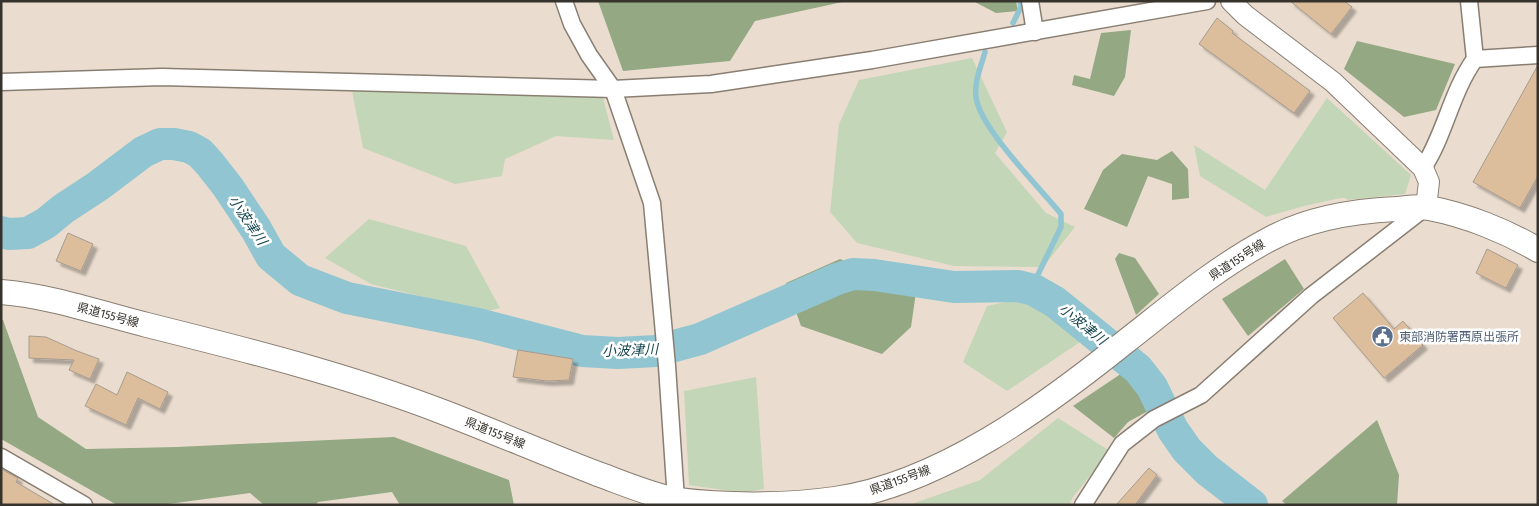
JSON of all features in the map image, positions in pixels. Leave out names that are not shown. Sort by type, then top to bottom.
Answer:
[{"type":"main road","name":"県道155号線","points":[[1,292],[23,294],[65,304],[270,356],[367,384],[445,412],[613,480],[651,493],[676,500],[761,505],[836,499],[871,492],[931,469],[980,444],[1035,410],[1101,362],[1179,299],[1215,274],[1267,240],[1294,228],[1336,216],[1380,210],[1426,207],[1466,218],[1524,242],[1538,250]]},
{"type":"street","points":[[564,1],[572,24],[589,55],[613,90],[652,203],[667,366],[676,500]]},
{"type":"street","points":[[1030,1],[1035,32]]},
{"type":"street","points":[[1,82],[162,77],[613,90],[711,84],[872,60],[1207,1]]},
{"type":"street","points":[[1083,505],[1122,444],[1154,419],[1201,395],[1311,296],[1426,207],[1429,182],[1423,168],[1333,82],[1245,15],[1231,1]]},
{"type":"street","points":[[1423,168],[1432,155],[1465,72],[1475,59],[1468,1]]},
{"type":"street","points":[[1475,59],[1538,54]]},
{"type":"street","points":[[1,457],[84,505]]},
{"type":"green space","points":[[598,1],[847,1],[755,21],[730,61],[623,71]]},
{"type":"green space","points":[[973,1],[1016,1],[1018,11],[996,13]]},
{"type":"green space","points":[[1131,30],[1125,77],[1114,96],[1072,85],[1074,75],[1090,79],[1101,33]]},
{"type":"green space","points":[[1357,41],[1455,64],[1436,110],[1404,117],[1344,69]]},
{"type":"green space","points":[[972,58],[1007,132],[995,153],[1046,213],[1075,227],[1043,267],[954,266],[857,243],[830,212],[839,124],[859,80]]},
{"type":"green space","points":[[352,91],[603,98],[614,140],[556,136],[505,159],[502,176],[455,184],[363,148]]},
{"type":"green space","points":[[1327,98],[1411,175],[1405,194],[1347,200],[1346,198],[1341,198],[1266,217],[1200,176],[1194,145],[1265,190]]},
{"type":"green space","points":[[1172,151],[1188,169],[1189,198],[1172,200],[1172,184],[1148,176],[1127,227],[1084,209],[1103,170],[1122,154],[1157,160]]},
{"type":"green space","points":[[369,219],[466,246],[500,308],[483,312],[371,284],[325,258]]},
{"type":"green space","points":[[1119,253],[1135,258],[1159,294],[1136,315],[1115,259]]},
{"type":"green space","points":[[840,259],[916,292],[911,327],[882,354],[801,326],[786,283]]},
{"type":"green space","points":[[1285,259],[1304,289],[1248,336],[1222,299]]},
{"type":"green space","points":[[1056,291],[1098,330],[1007,391],[963,362],[987,306]]},
{"type":"green space","points":[[1,320],[3,320],[38,417],[86,449],[177,447],[394,437],[509,480],[514,505],[400,505],[392,492],[318,502],[316,505],[264,505],[250,493],[161,505],[117,505],[1,439]]},
{"type":"green space","points":[[1143,359],[1174,397],[1128,422],[1114,438],[1073,406]]},
{"type":"green space","points":[[756,377],[764,489],[744,493],[689,485],[684,391]]},
{"type":"green space","points":[[1058,418],[1110,451],[1073,497],[1069,505],[909,505],[980,480]]},
{"type":"green space","points":[[1377,420],[1399,475],[1397,505],[1287,505],[1282,501]]},
{"type":"building","points":[[1290,1],[1344,1],[1352,7],[1331,34]]},
{"type":"building","points":[[1217,18],[1233,31],[1232,33],[1310,91],[1294,113],[1199,44]]},
{"type":"building","points":[[1538,65],[1538,176],[1520,208],[1473,182]]},
{"type":"building","points":[[68,233],[93,244],[81,271],[56,261]]},
{"type":"building","points":[[1487,249],[1518,265],[1506,288],[1476,273]]},
{"type":"building","name":"東部消防署西原出張所","points":[[1363,293],[1394,329],[1403,321],[1423,345],[1384,378],[1333,318]]},
{"type":"building","points":[[29,336],[46,337],[99,359],[90,379],[69,370],[74,360],[29,358]]},
{"type":"building","points":[[518,350],[573,359],[569,380],[548,381],[513,377]]},
{"type":"building","points":[[127,372],[168,392],[160,409],[138,398],[126,425],[85,406],[96,384],[117,395]]},
{"type":"building","points":[[1149,468],[1157,475],[1135,505],[1116,505]]},
{"type":"building","points":[[1,469],[18,478],[16,482],[55,505],[1,505]]},
{"type":"waterway","points":[[1013,23],[1021,7],[1020,1]]},
{"type":"waterway","points":[[985,52],[976,85],[976,97],[980,110],[1012,157],[1061,214],[1061,227],[1031,289]]},
{"type":"waterway","name":"小波津川","points":[[1,232],[9,234],[28,233],[46,223],[143,152],[160,144],[174,144],[189,147],[200,153],[228,187],[256,229],[271,256],[300,280],[347,298],[478,324],[582,351],[618,353],[656,351],[700,339],[837,279],[853,274],[874,275],[954,287],[1018,286],[1034,290],[1055,302],[1138,369],[1152,387],[1173,430],[1187,450],[1207,470],[1252,505]]},
{"type":"place","name":"東部消防署西原出張所","points":[[1383,337]]}]
